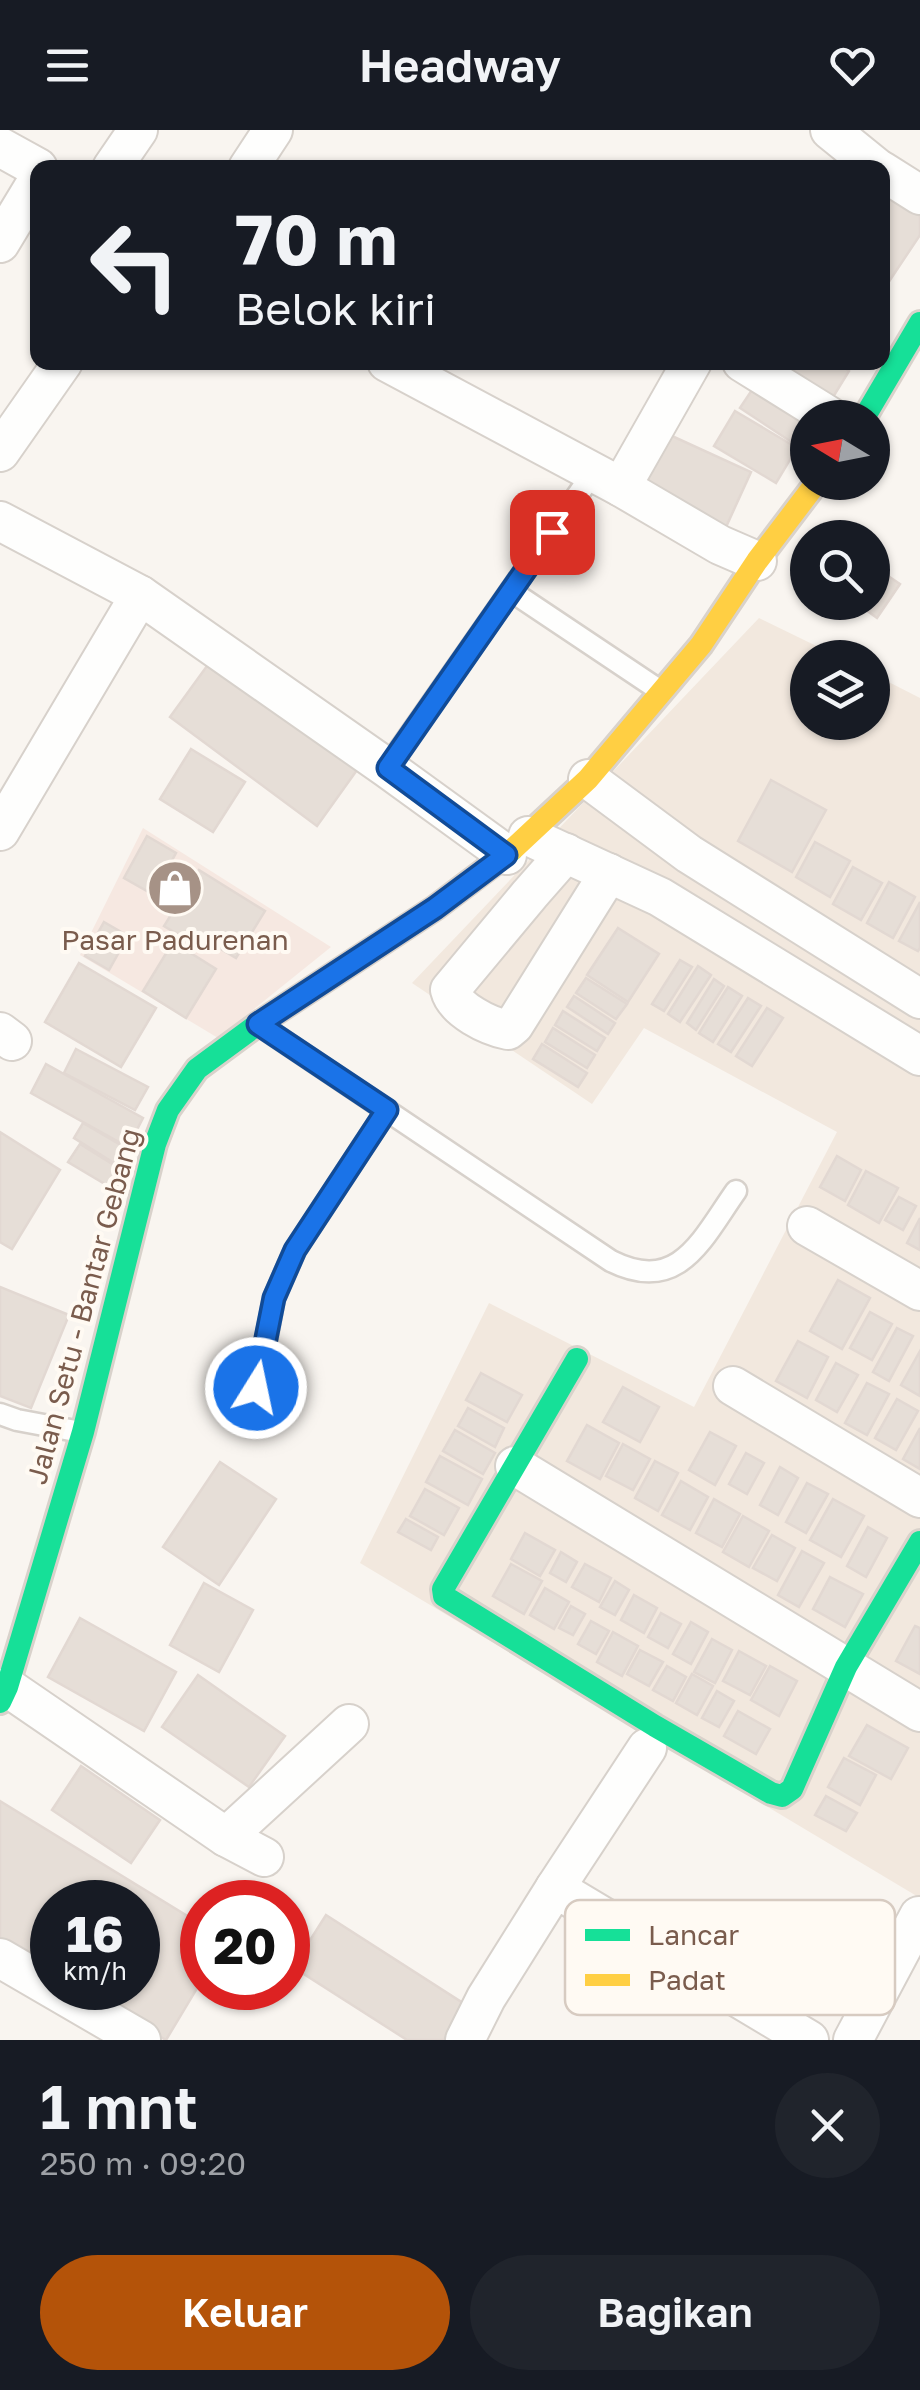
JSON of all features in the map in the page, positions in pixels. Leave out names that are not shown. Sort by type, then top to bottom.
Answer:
[{"type":"main road","points":[[875,400],[920,323]]},
{"type":"main road","name":"Jalan Setu - Bantar Gebang","points":[[4,1694],[82,1432],[168,1110],[197,1069],[258,1024],[435,908],[517,845],[588,779],[701,645],[803,500]]},
{"type":"main road","points":[[577,1360],[443,1589],[444,1596],[771,1793],[782,1796],[792,1789],[846,1667],[920,1542]]},
{"type":"street","points":[[117,160],[138,130]]},
{"type":"street","points":[[253,160],[273,130]]},
{"type":"street","points":[[830,130],[866,160]]},
{"type":"street","points":[[0,146],[30,163]]},
{"type":"street","points":[[890,177],[920,195]]},
{"type":"street","points":[[4,255],[30,198]]},
{"type":"street","points":[[4,255],[30,221]]},
{"type":"street","points":[[0,452],[56,370]]},
{"type":"street","points":[[402,370],[720,545],[757,561]]},
{"type":"street","points":[[607,480],[686,370]]},
{"type":"street","points":[[755,370],[803,400]]},
{"type":"street","points":[[0,520],[140,595],[388,768],[517,845],[566,853],[660,897],[920,1056]]},
{"type":"street","points":[[0,831],[140,595]]},
{"type":"street","points":[[588,779],[689,854],[920,999]]},
{"type":"street","points":[[566,853],[450,990],[458,1005],[498,1028],[508,1030],[514,1025],[609,873]]},
{"type":"street","points":[[660,897],[689,854]]},
{"type":"street","points":[[530,894],[576,926]]},
{"type":"street","points":[[807,1226],[920,1291]]},
{"type":"street","points":[[733,1386],[920,1498]]},
{"type":"street","points":[[516,1466],[920,1712]]},
{"type":"street","points":[[4,1694],[226,1837],[264,1857]]},
{"type":"street","points":[[226,1837],[349,1724]]},
{"type":"street","points":[[464,2040],[486,1998],[647,1748]]},
{"type":"street","points":[[555,1888],[575,1900]]},
{"type":"street","points":[[895,1960],[919,1916]]},
{"type":"street","points":[[0,1958],[140,2040]]},
{"type":"street","points":[[767,2015],[809,2040]]},
{"type":"street","points":[[852,2040],[866,2015]]},
{"type":"lane","points":[[388,768],[511,591],[607,480]]},
{"type":"lane","points":[[511,591],[661,691]]},
{"type":"lane","points":[[258,1024],[626,1268],[645,1272],[671,1269],[696,1249],[736,1191]]},
{"type":"lane","points":[[256,1388],[274,1298],[295,1250],[387,1110]]},
{"type":"lane","points":[[0,1414],[82,1432]]},
{"type":"shaded area","points":[[759,618],[804,640],[790,640],[790,740],[890,740],[890,683],[920,698],[920,1898],[360,1563],[489,1303],[694,1407],[837,1132],[644,1028],[592,1104],[412,983]]},
{"type":"shaded area","name":"Pasar Padurenan","points":[[143,828],[331,947],[218,1038],[80,955]]},
{"type":"building","points":[[890,197],[920,216],[920,235],[890,280]]},
{"type":"building","points":[[785,370],[848,370],[831,400],[827,400]]},
{"type":"building","points":[[760,378],[793,400],[790,400],[790,441],[740,408]]},
{"type":"building","points":[[735,411],[790,444],[790,460],[776,483],[714,446]]},
{"type":"building","points":[[661,431],[751,472],[726,527],[636,486]]},
{"type":"building","points":[[890,577],[900,584],[890,599]]},
{"type":"building","points":[[215,655],[362,763],[317,826],[170,717]]},
{"type":"building","points":[[191,749],[245,782],[213,832],[160,799]]},
{"type":"building","points":[[771,780],[826,810],[792,872],[738,841]]},
{"type":"building","points":[[147,836],[176,853],[169,866],[184,875],[168,903],[124,878]]},
{"type":"building","points":[[815,842],[850,861],[830,897],[796,877]]},
{"type":"building","points":[[853,867],[882,883],[861,920],[833,904]]},
{"type":"building","points":[[199,870],[265,911],[236,958],[209,942],[204,950],[164,926]]},
{"type":"building","points":[[889,882],[915,897],[893,938],[867,923]]},
{"type":"building","points":[[920,902],[920,948],[918,951],[899,941]]},
{"type":"building","points":[[104,922],[128,936],[109,970],[85,956]]},
{"type":"building","points":[[618,928],[659,954],[628,1002],[587,975]]},
{"type":"building","points":[[173,942],[216,969],[186,1018],[143,991]]},
{"type":"building","points":[[680,960],[692,967],[664,1011],[652,1004]]},
{"type":"building","points":[[79,963],[156,1008],[121,1067],[45,1022]]},
{"type":"building","points":[[698,966],[711,975],[680,1022],[668,1014]]},
{"type":"building","points":[[586,978],[627,1004],[616,1019],[576,993]]},
{"type":"building","points":[[714,979],[724,986],[696,1030],[687,1023]]},
{"type":"building","points":[[728,987],[742,996],[713,1042],[699,1033]]},
{"type":"building","points":[[574,996],[615,1023],[608,1034],[567,1007]]},
{"type":"building","points":[[748,998],[761,1006],[731,1052],[718,1044]]},
{"type":"building","points":[[767,1008],[783,1018],[752,1066],[736,1056]]},
{"type":"building","points":[[563,1011],[605,1038],[597,1051],[555,1025]]},
{"type":"building","points":[[553,1028],[595,1055],[587,1068],[545,1042]]},
{"type":"building","points":[[542,1044],[587,1073],[578,1087],[533,1059]]},
{"type":"building","points":[[76,1049],[148,1087],[135,1110],[64,1073]]},
{"type":"building","points":[[46,1064],[143,1118],[128,1147],[31,1093]]},
{"type":"building","points":[[83,1123],[124,1147],[114,1163],[74,1138]]},
{"type":"building","points":[[0,1132],[60,1170],[12,1249],[0,1242]]},
{"type":"building","points":[[80,1144],[125,1172],[115,1190],[68,1162]]},
{"type":"building","points":[[837,1156],[861,1170],[845,1201],[820,1187]]},
{"type":"building","points":[[866,1171],[898,1188],[879,1223],[848,1205]]},
{"type":"building","points":[[899,1197],[916,1206],[903,1230],[885,1220]]},
{"type":"building","points":[[920,1218],[920,1250],[907,1243]]},
{"type":"building","points":[[838,1280],[870,1298],[842,1349],[810,1331]]},
{"type":"building","points":[[0,1287],[69,1315],[31,1408],[0,1396]]},
{"type":"building","points":[[870,1312],[892,1324],[872,1360],[850,1348]]},
{"type":"building","points":[[897,1328],[913,1336],[889,1381],[873,1372]]},
{"type":"building","points":[[798,1341],[828,1357],[807,1398],[776,1381]]},
{"type":"building","points":[[920,1351],[920,1396],[901,1385]]},
{"type":"building","points":[[836,1363],[858,1375],[837,1412],[816,1400]]},
{"type":"building","points":[[481,1373],[522,1395],[507,1422],[466,1400]]},
{"type":"building","points":[[867,1383],[889,1394],[867,1435],[845,1423]]},
{"type":"building","points":[[623,1387],[659,1407],[640,1442],[603,1422]]},
{"type":"building","points":[[897,1399],[918,1411],[896,1450],[875,1438]]},
{"type":"building","points":[[468,1408],[504,1428],[495,1447],[458,1426]]},
{"type":"building","points":[[587,1425],[619,1443],[600,1479],[567,1461]]},
{"type":"building","points":[[920,1428],[920,1469],[903,1459]]},
{"type":"building","points":[[455,1430],[495,1453],[483,1474],[443,1451]]},
{"type":"building","points":[[710,1432],[736,1446],[715,1485],[689,1470]]},
{"type":"building","points":[[623,1444],[650,1459],[633,1490],[606,1476]]},
{"type":"building","points":[[746,1453],[764,1463],[747,1494],[729,1484]]},
{"type":"building","points":[[440,1456],[482,1479],[468,1505],[426,1482]]},
{"type":"building","points":[[655,1461],[678,1473],[658,1511],[635,1498]]},
{"type":"building","points":[[220,1462],[276,1499],[219,1585],[163,1547]]},
{"type":"building","points":[[780,1467],[798,1478],[778,1515],[760,1505]]},
{"type":"building","points":[[681,1481],[708,1497],[690,1530],[662,1515]]},
{"type":"building","points":[[807,1483],[828,1494],[806,1533],[786,1522]]},
{"type":"building","points":[[425,1489],[459,1508],[444,1535],[410,1516]]},
{"type":"building","points":[[714,1499],[740,1514],[722,1547],[696,1533]]},
{"type":"building","points":[[833,1499],[864,1516],[841,1557],[810,1540]]},
{"type":"building","points":[[743,1516],[769,1531],[749,1567],[723,1552]]},
{"type":"building","points":[[406,1519],[438,1537],[431,1550],[398,1532]]},
{"type":"building","points":[[868,1527],[887,1538],[866,1577],[847,1566]]},
{"type":"building","points":[[525,1533],[555,1550],[540,1576],[511,1559]]},
{"type":"building","points":[[772,1535],[795,1548],[777,1581],[753,1568]]},
{"type":"building","points":[[802,1551],[824,1563],[799,1607],[778,1595]]},
{"type":"building","points":[[561,1552],[577,1562],[566,1582],[550,1573]]},
{"type":"building","points":[[511,1564],[542,1581],[524,1614],[493,1596]]},
{"type":"building","points":[[585,1564],[611,1578],[599,1602],[572,1587]]},
{"type":"building","points":[[830,1577],[863,1594],[845,1627],[813,1609]]},
{"type":"building","points":[[615,1581],[629,1590],[615,1615],[600,1607]]},
{"type":"building","points":[[204,1583],[253,1610],[219,1672],[170,1645]]},
{"type":"building","points":[[545,1588],[569,1602],[554,1629],[530,1615]]},
{"type":"building","points":[[634,1595],[657,1608],[644,1633],[621,1620]]},
{"type":"building","points":[[571,1606],[585,1614],[573,1635],[559,1628]]},
{"type":"building","points":[[661,1613],[681,1624],[668,1648],[648,1637]]},
{"type":"building","points":[[80,1618],[176,1672],[144,1731],[48,1677]]},
{"type":"building","points":[[591,1621],[609,1631],[596,1654],[578,1644]]},
{"type":"building","points":[[691,1622],[708,1632],[691,1664],[673,1654]]},
{"type":"building","points":[[915,1626],[920,1628],[920,1674],[896,1661]]},
{"type":"building","points":[[613,1632],[638,1646],[622,1676],[597,1662]]},
{"type":"building","points":[[712,1639],[732,1650],[715,1683],[694,1672]]},
{"type":"building","points":[[640,1650],[663,1662],[649,1686],[627,1674]]},
{"type":"building","points":[[739,1651],[766,1666],[750,1695],[723,1681]]},
{"type":"building","points":[[667,1666],[686,1677],[673,1701],[653,1690]]},
{"type":"building","points":[[770,1666],[797,1681],[779,1716],[751,1700]]},
{"type":"building","points":[[692,1674],[713,1686],[697,1715],[676,1703]]},
{"type":"building","points":[[198,1675],[285,1736],[249,1787],[162,1727]]},
{"type":"building","points":[[717,1691],[734,1701],[719,1727],[702,1718]]},
{"type":"building","points":[[738,1711],[770,1729],[756,1754],[724,1736]]},
{"type":"building","points":[[867,1725],[908,1748],[891,1779],[849,1756]]},
{"type":"building","points":[[844,1758],[876,1775],[860,1805],[828,1787]]},
{"type":"building","points":[[81,1766],[160,1820],[131,1863],[52,1810]]},
{"type":"building","points":[[826,1796],[857,1813],[846,1831],[815,1815]]},
{"type":"building","points":[[0,1801],[129,1880],[30,1880],[30,1958],[0,1940]]},
{"type":"building","points":[[160,1899],[180,1911],[180,2010],[184,2010],[166,2040],[115,2010],[160,2010]]},
{"type":"building","points":[[326,1915],[466,2005],[444,2040],[407,2040],[310,1978],[310,1940]]},
{"type":"traffic: fast","points":[[875,400],[920,323]]},
{"type":"traffic: fast","points":[[0,1702],[83,1432],[155,1144],[168,1110],[197,1069],[258,1024],[435,908],[512,850]]},
{"type":"traffic: fast","points":[[577,1359],[443,1589],[444,1596],[771,1793],[782,1796],[792,1789],[846,1667],[920,1542]]},
{"type":"traffic: slow","points":[[512,850],[588,779],[701,645],[803,500]]},
{"type":"place","name":"Pasar Padurenan","points":[[175,888]]},
{"type":"route","points":[[256,1388],[274,1298],[295,1250],[387,1110],[258,1024],[435,908],[506,855],[388,768],[552,532]]}]
